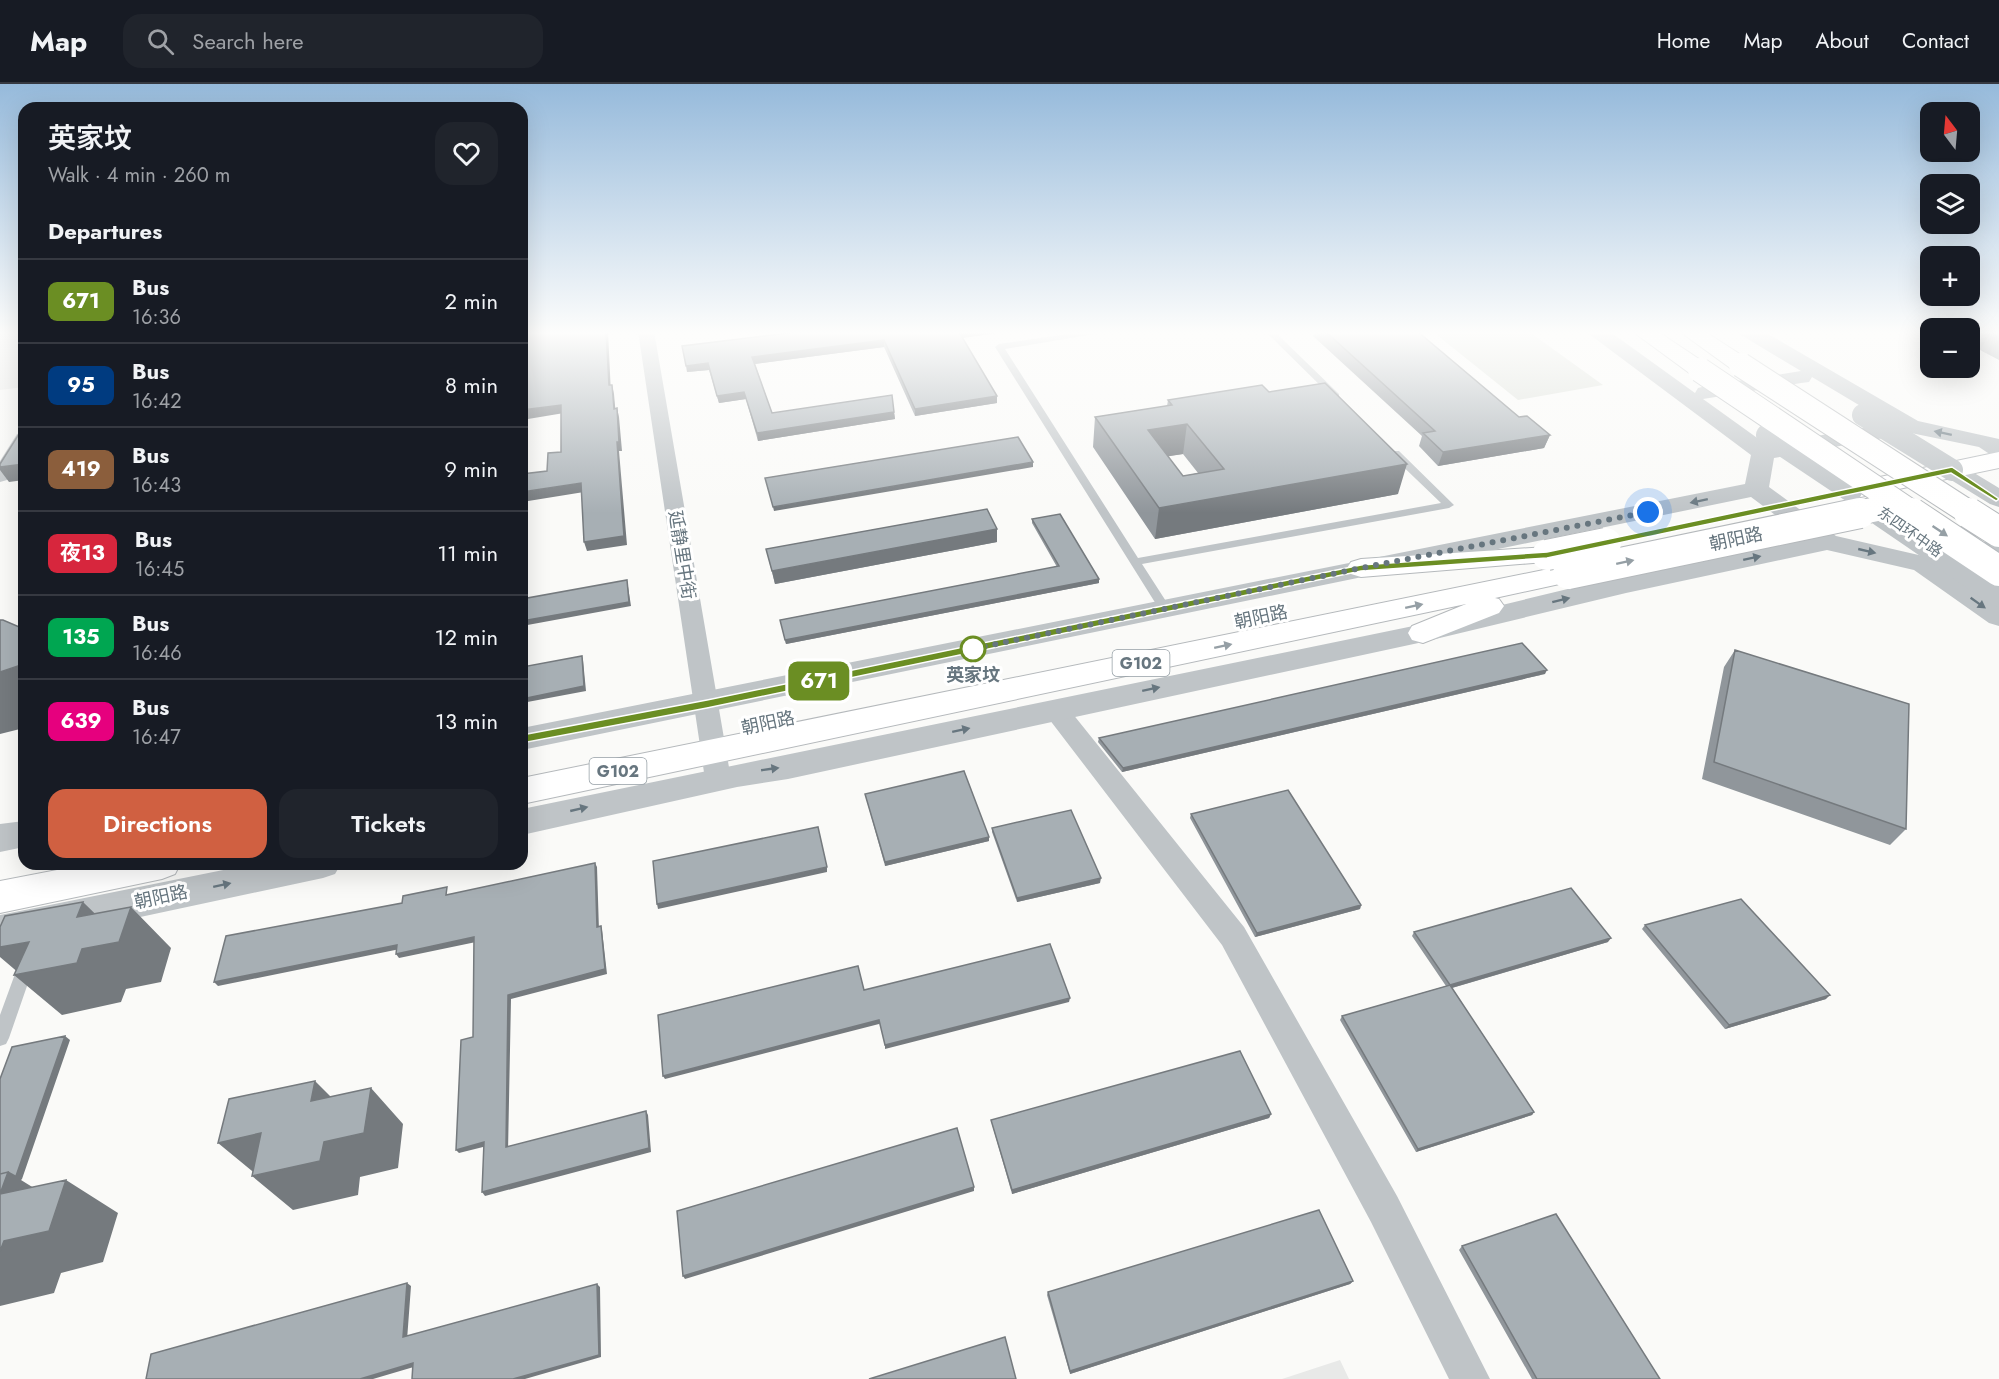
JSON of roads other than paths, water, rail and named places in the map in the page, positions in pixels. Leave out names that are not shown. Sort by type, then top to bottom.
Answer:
[{"type":"highway","name":"东四环中路","points":[[1719,391],[1999,571]]},
{"type":"highway","points":[[1782,391],[1999,532]]},
{"type":"highway","name":"朝阳路","points":[[1558,565],[1851,491],[1952,470],[1996,448]]},
{"type":"highway","name":"朝阳路","points":[[528,772],[712,742],[1558,565],[1993,489]]},
{"type":"highway","points":[[1361,568],[1558,565]]},
{"type":"highway","points":[[1423,633],[1558,565]]},
{"type":"highway","name":"朝阳路","points":[[528,789],[712,742]]},
{"type":"highway","points":[[0,876],[31,870]]},
{"type":"highway","name":"朝阳路","points":[[0,897],[133,870]]},
{"type":"street","name":"延静里中街","points":[[656,391],[712,742]]},
{"type":"street","name":"东四环中路","points":[[1686,391],[1765,444],[1851,491],[1999,593]]},
{"type":"street","name":"东四环中路","points":[[1713,391],[1765,444]]},
{"type":"street","points":[[1824,391],[1952,470],[1993,489]]},
{"type":"street","points":[[1852,391],[1911,426],[1996,448]]},
{"type":"street","points":[[1911,426],[1765,444],[1756,489],[1827,542],[1923,564],[1999,547]]},
{"type":"street","points":[[0,476],[18,448]]},
{"type":"street","name":"朝阳路","points":[[528,819],[712,742],[1165,609],[1756,489]]},
{"type":"street","name":"朝阳路","points":[[528,739],[712,742],[788,767],[1423,633],[1626,584],[1827,542]]},
{"type":"street","name":"东四环中路","points":[[1923,564],[1999,617]]},
{"type":"street","points":[[1055,709],[1233,936],[1384,1209],[1470,1379]]},
{"type":"street","points":[[0,838],[18,835]]},
{"type":"street","name":"朝阳路","points":[[0,931],[294,870]]},
{"type":"lane","points":[[1027,391],[1165,609]]},
{"type":"lane","points":[[1331,391],[1346,406]]},
{"type":"lane","points":[[1135,562],[1449,505],[1389,447]]},
{"type":"lane","points":[[0,1038],[42,922]]},
{"type":"place","name":"英家坟","points":[[973,649]]}]
